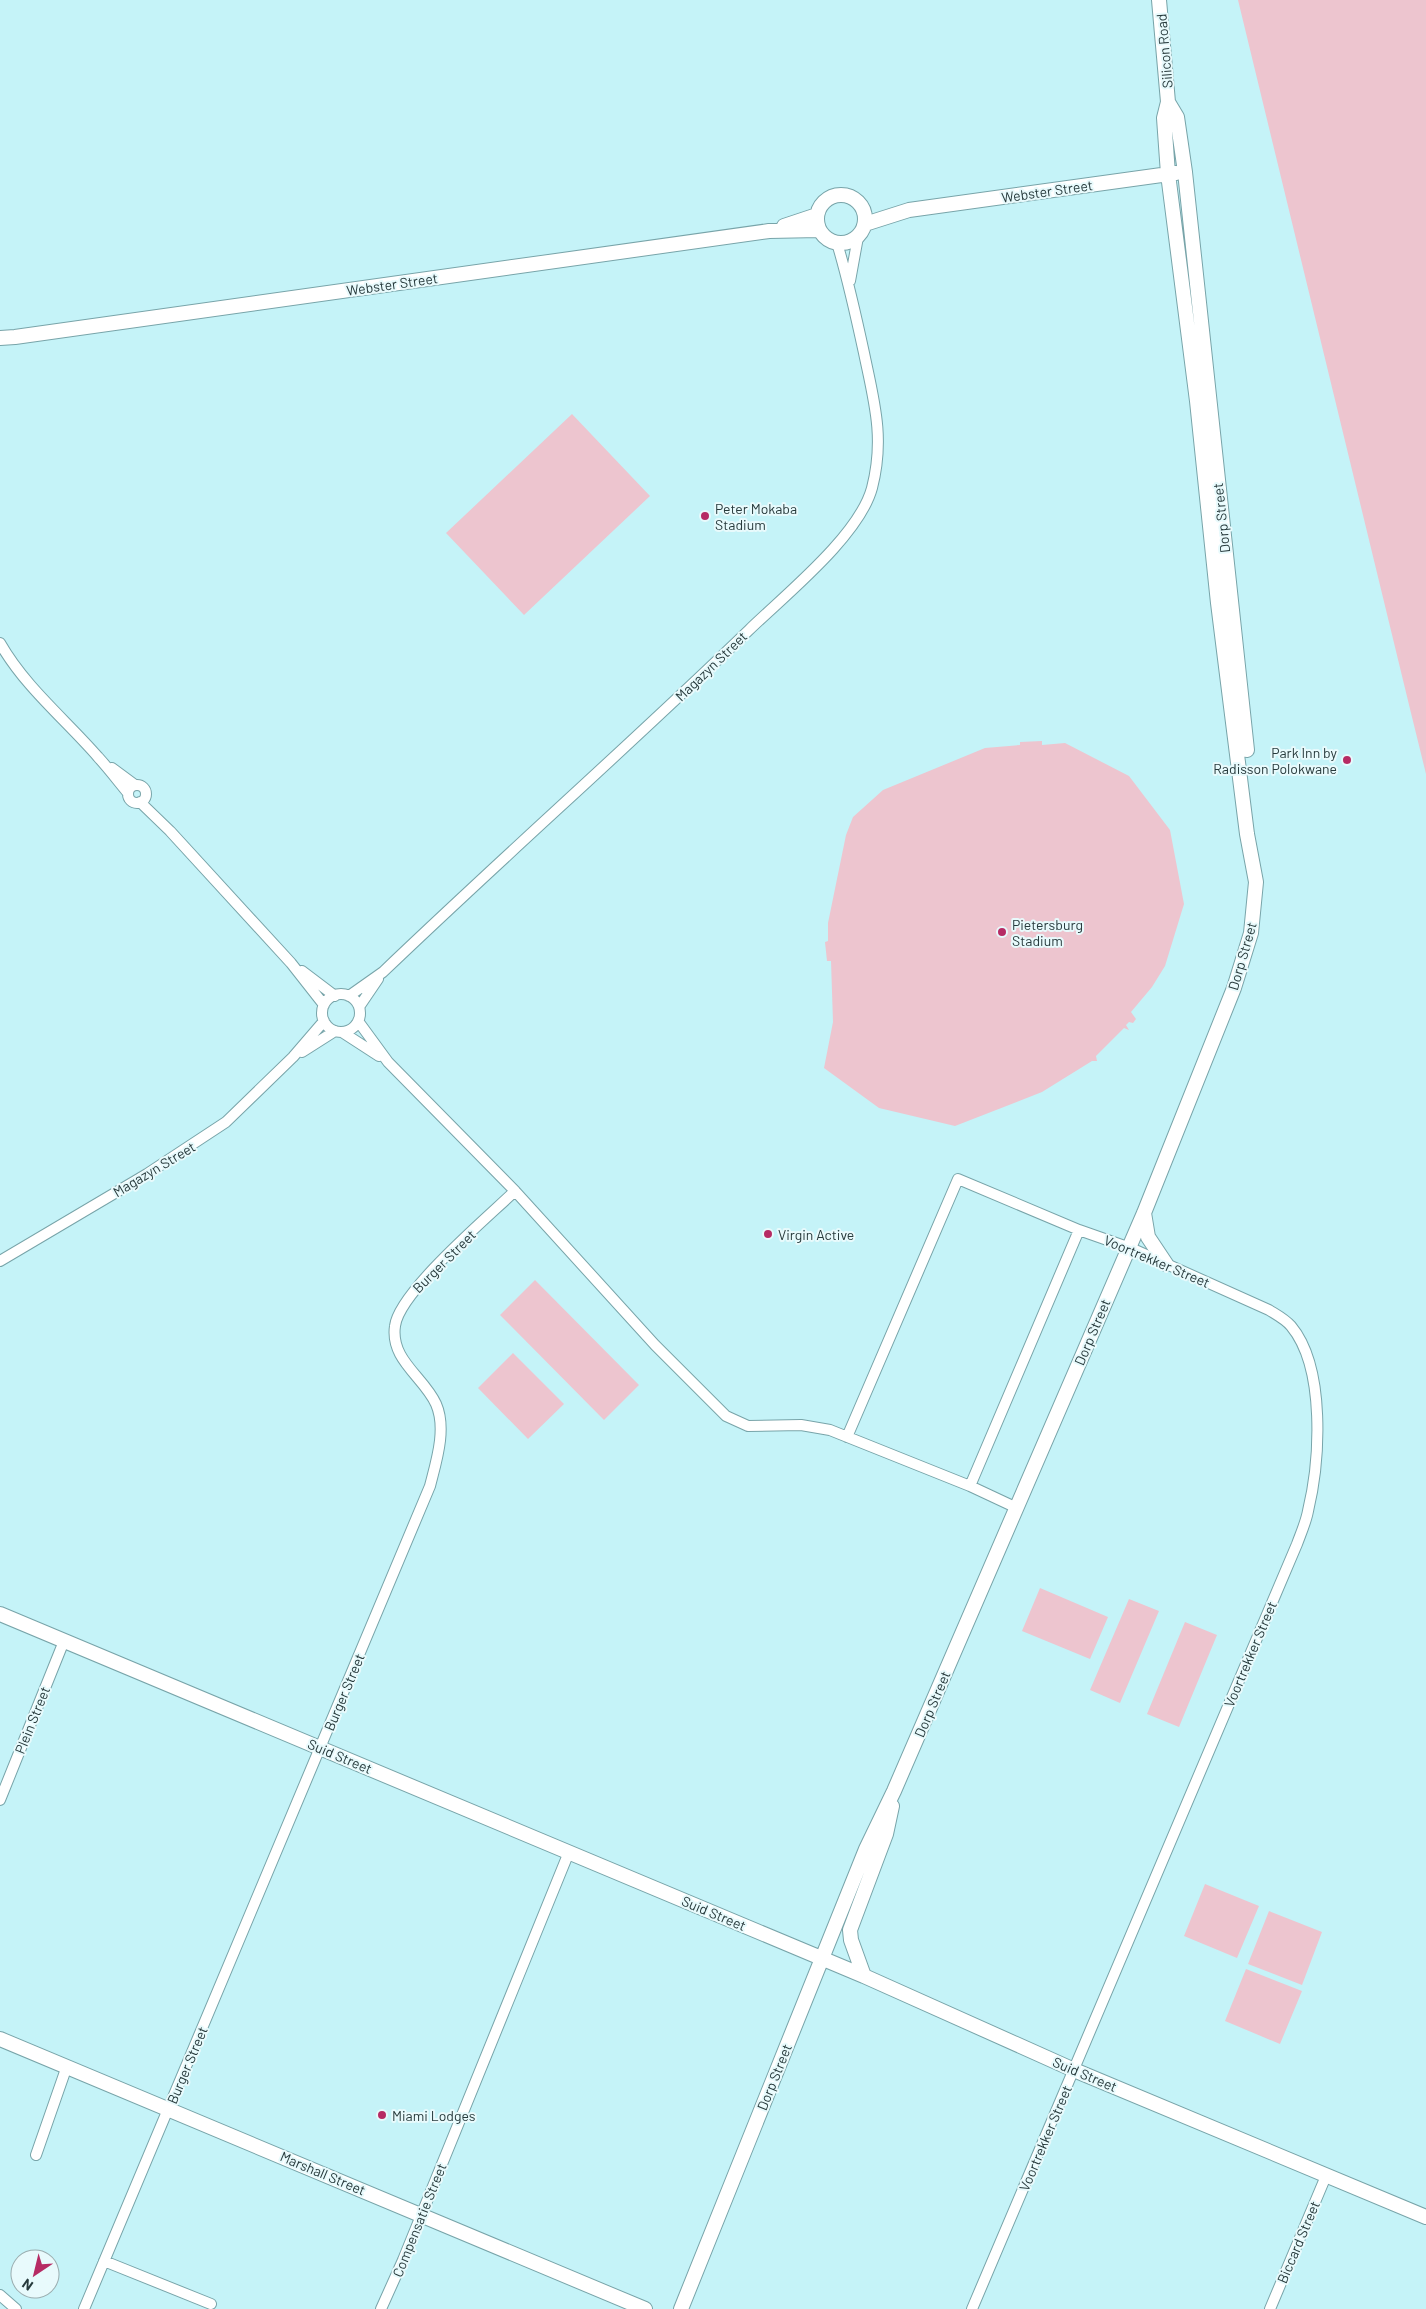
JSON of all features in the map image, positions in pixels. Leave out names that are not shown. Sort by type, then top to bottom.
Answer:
[{"type":"street","name":"Silicon Road","points":[[1159,0],[1168,102],[1164,118],[1168,174]]},
{"type":"street","name":"Silicon Road","points":[[1168,102],[1177,117],[1185,172]]},
{"type":"street","name":"Webster Street","points":[[863,209],[909,210],[1185,172]]},
{"type":"street","name":"Dorp Street","points":[[681,2309],[866,1849],[894,1791],[1144,1212],[1242,966],[1251,933],[1256,882],[1218,603],[1185,172]]},
{"type":"street","name":"Dorp Street","points":[[1168,174],[1202,400]]},
{"type":"street","points":[[837,195],[852,198],[863,209],[865,224],[858,237],[851,241],[837,243],[824,236],[819,230],[817,215],[824,202],[837,195]]},
{"type":"street","name":"Webster Street","points":[[865,224],[909,210]]},
{"type":"street","name":"Webster Street","points":[[769,231],[817,215]]},
{"type":"street","name":"Webster Street","points":[[0,338],[15,338],[769,231],[819,230]]},
{"type":"street","name":"Magazyn Street","points":[[850,285],[858,237]]},
{"type":"street","name":"Magazyn Street","points":[[349,996],[383,972],[656,720],[823,558],[853,523],[871,490],[876,465],[879,429],[850,285],[837,243]]},
{"type":"street","name":"Webster Street","points":[[0,343],[15,338]]},
{"type":"street","points":[[0,643],[20,671],[67,726],[98,756],[135,785],[144,788],[143,800],[291,963],[324,1006]]},
{"type":"street","points":[[98,756],[128,793],[130,800],[143,800]]},
{"type":"street","points":[[128,793],[131,787],[135,785]]},
{"type":"street","points":[[291,963],[335,996],[349,996],[359,1007],[358,1021],[354,1027],[338,1032]]},
{"type":"street","name":"Magazyn Street","points":[[359,1007],[383,972]]},
{"type":"street","points":[[335,996],[324,1006],[322,1014],[324,1021],[338,1032],[388,1062]]},
{"type":"street","name":"Magazyn Street","points":[[0,1261],[207,1136],[226,1122],[293,1057],[324,1021]]},
{"type":"street","points":[[358,1021],[388,1062],[515,1191],[655,1345],[726,1416],[748,1426],[817,1426],[970,1486],[1017,1508]]},
{"type":"street","name":"Magazyn Street","points":[[293,1057],[338,1032]]},
{"type":"street","name":"Voortrekker Street","points":[[847,1437],[958,1179],[1079,1230],[1128,1247],[1269,1310],[1283,1318],[1291,1326],[1308,1360],[1313,1380],[1318,1419],[1317,1453],[1308,1513],[1297,1544],[972,2309]]},
{"type":"street","name":"Burger Street","points":[[84,2309],[430,1486],[436,1462],[440,1424],[436,1404],[400,1354],[395,1339],[394,1325],[399,1313],[419,1283],[515,1191]]},
{"type":"street","points":[[1144,1212],[1148,1237],[1166,1264]]},
{"type":"street","points":[[970,1486],[1079,1230]]},
{"type":"street","name":"Suid Street","points":[[0,1614],[864,1976],[1074,2070],[1426,2217]]},
{"type":"street","name":"Plein Street","points":[[0,1800],[64,1640]]},
{"type":"street","name":"Dorp Street","points":[[864,1976],[851,1940],[850,1930],[886,1834],[894,1791]]},
{"type":"street","name":"Compensatie Street","points":[[381,2309],[569,1852]]},
{"type":"street","name":"Marshall Street","points":[[0,2039],[645,2309]]},
{"type":"street","points":[[36,2155],[67,2066]]},
{"type":"street","name":"Biccard Street","points":[[1270,2309],[1326,2176]]},
{"type":"street","points":[[104,2261],[211,2304]]},
{"type":"street","points":[[0,2295],[16,2309]]},
{"type":"shaded area","points":[[1238,0],[1426,0],[1426,774],[1411,713]]},
{"type":"shaded area","points":[[572,414],[650,496],[524,615],[446,533]]},
{"type":"shaded area","name":"Pietersburg Stadium","points":[[1042,741],[1042,745],[1065,743],[1129,776],[1170,830],[1184,904],[1165,966],[1152,987],[1131,1012],[1136,1019],[1133,1023],[1129,1022],[1126,1025],[1129,1030],[1124,1028],[1096,1056],[1097,1061],[1092,1061],[1042,1092],[955,1126],[879,1108],[824,1068],[833,1022],[831,961],[827,961],[825,942],[828,941],[828,923],[846,835],[853,817],[883,790],[985,748],[1020,745],[1020,742]]},
{"type":"shaded area","points":[[535,1280],[639,1385],[604,1420],[500,1315]]},
{"type":"shaded area","points":[[513,1353],[564,1404],[528,1439],[478,1388]]},
{"type":"shaded area","points":[[1040,1588],[1108,1617],[1090,1659],[1022,1631]]},
{"type":"shaded area","points":[[1129,1599],[1159,1611],[1120,1703],[1090,1690]]},
{"type":"shaded area","points":[[1185,1622],[1217,1635],[1179,1727],[1147,1714]]},
{"type":"shaded area","points":[[1205,1884],[1259,1906],[1237,1958],[1184,1936]]},
{"type":"shaded area","points":[[1269,1911],[1322,1932],[1302,1985],[1248,1964]]},
{"type":"shaded area","points":[[1246,1969],[1302,1991],[1280,2044],[1225,2021]]},
{"type":"place","name":"Peter Mokaba Stadium","points":[[705,516]]},
{"type":"place","name":"Park Inn by Radisson Polokwane","points":[[1347,760]]},
{"type":"place","name":"Pietersburg Stadium","points":[[1002,932]]},
{"type":"place","name":"Virgin Active","points":[[768,1234]]},
{"type":"place","name":"Miami Lodges","points":[[382,2115]]}]
